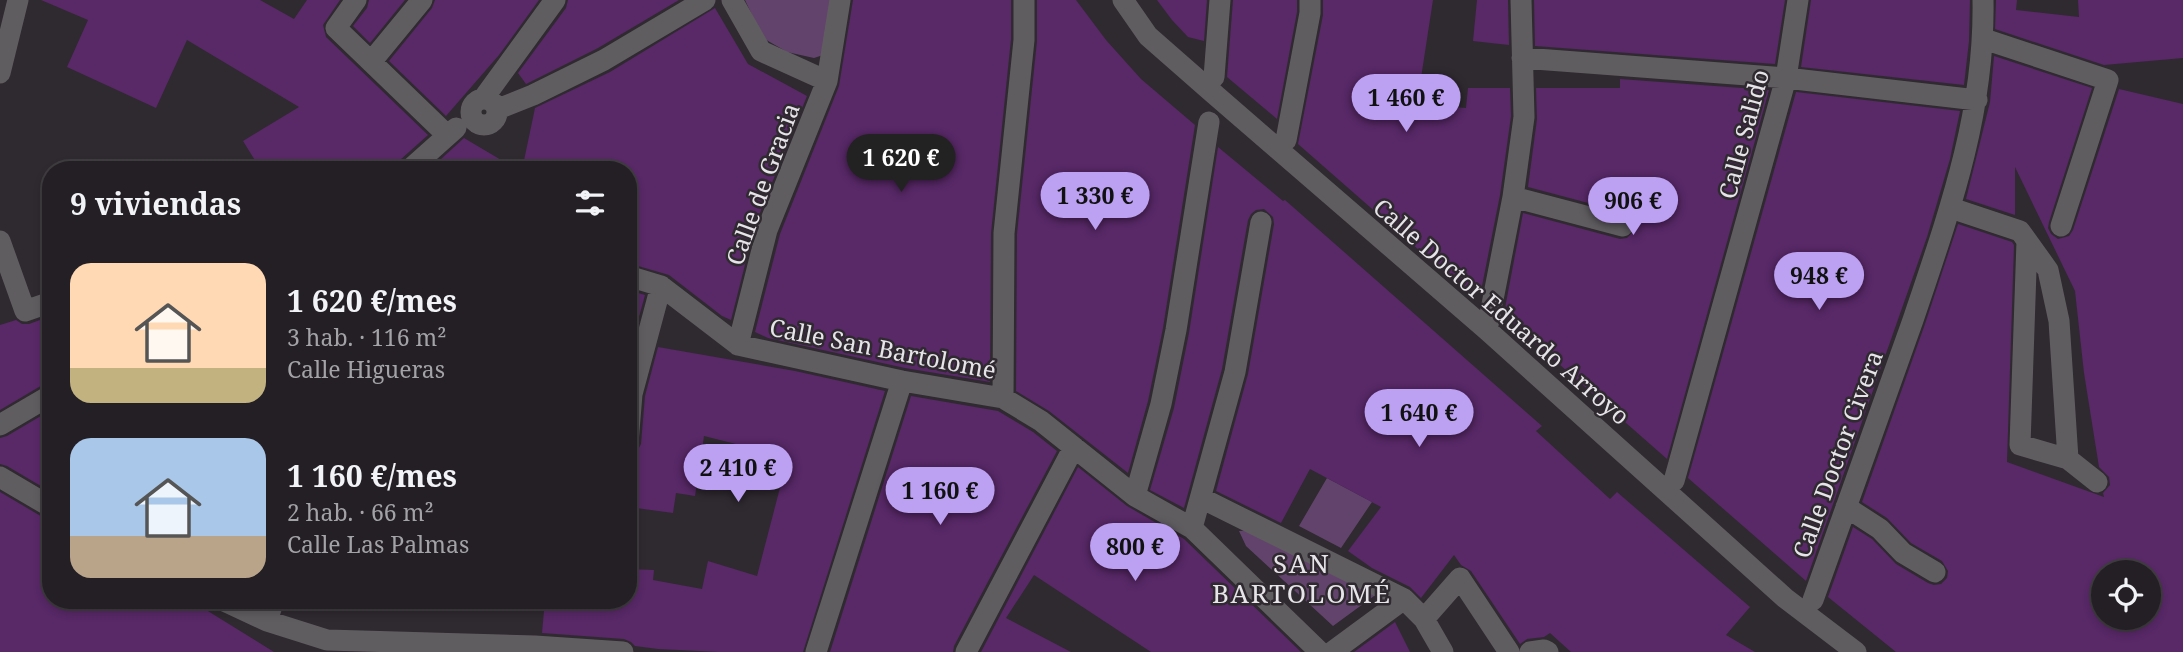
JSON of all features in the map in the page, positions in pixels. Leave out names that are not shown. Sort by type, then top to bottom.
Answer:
[{"type":"street","points":[[0,73],[18,0]]},
{"type":"street","points":[[356,0],[336,28],[447,135]]},
{"type":"street","points":[[371,62],[422,0]]},
{"type":"street","points":[[419,161],[447,135],[484,108],[555,0]]},
{"type":"street","points":[[484,108],[533,95],[604,60],[705,0]]},
{"type":"street","points":[[732,0],[761,51],[827,81]]},
{"type":"street","name":"Calle de Gracia","points":[[738,345],[767,230],[827,81],[840,0]]},
{"type":"street","points":[[1003,398],[1004,233],[1024,40],[1024,0]]},
{"type":"street","name":"Calle Doctor Eduardo Arroyo","points":[[1123,0],[1148,36],[1487,330],[1785,598],[1856,652]]},
{"type":"street","points":[[1214,77],[1220,0]]},
{"type":"street","points":[[1286,140],[1310,13],[1310,0]]},
{"type":"street","points":[[1487,330],[1513,197],[1524,117],[1521,0]]},
{"type":"street","name":"Calle Salido","points":[[1674,481],[1786,78],[1798,0]]},
{"type":"street","name":"Calle Doctor Civera","points":[[1813,600],[1951,208],[1977,100],[1984,39],[1983,0]]},
{"type":"street","points":[[1984,39],[2108,80],[2061,226]]},
{"type":"street","points":[[1522,58],[1786,78],[1977,100]]},
{"type":"street","points":[[1135,496],[1161,404],[1176,330],[1209,122]]},
{"type":"street","points":[[1513,197],[1623,226]]},
{"type":"street","points":[[1951,208],[2020,231],[2048,270],[2059,321],[2068,459]]},
{"type":"street","points":[[1192,528],[1235,372],[1261,222]]},
{"type":"street","points":[[0,241],[26,311],[42,306]]},
{"type":"street","points":[[2027,241],[2020,444],[2068,459],[2097,482]]},
{"type":"street","name":"Calle San Bartolomé","points":[[637,279],[661,286],[738,345],[902,381],[1003,398],[1041,422],[1135,496],[1192,528],[1320,652]]},
{"type":"street","points":[[637,375],[661,286]]},
{"type":"street","points":[[816,652],[902,381]]},
{"type":"street","points":[[0,425],[42,400]]},
{"type":"street","points":[[965,652],[1074,447]]},
{"type":"street","points":[[0,477],[42,502]]},
{"type":"street","points":[[1201,498],[1404,599],[1424,619],[1443,652]]},
{"type":"street","points":[[1846,507],[1880,528],[1903,553],[1935,572]]},
{"type":"street","points":[[1424,619],[1460,578],[1508,652]]},
{"type":"street","points":[[1332,652],[1404,599]]},
{"type":"street","points":[[241,609],[324,646],[508,649],[534,646],[623,652]]},
{"type":"street","points":[[267,621],[271,609]]},
{"type":"street","points":[[1530,652],[1548,652]]},
{"type":"shaded area","points":[[745,0],[835,0],[829,53],[814,58],[787,52],[763,38]]},
{"type":"shaded area","points":[[1327,478],[1372,502],[1341,548],[1299,526]]},
{"type":"shaded area","points":[[1260,530],[1372,584],[1374,596],[1333,626],[1246,546],[1239,531]]},
{"type":"building","points":[[41,0],[260,0],[294,19],[307,0],[340,0],[323,25],[326,37],[428,135],[400,161],[255,161],[243,141],[299,107],[187,40],[156,108],[67,67],[88,20]]},
{"type":"building","points":[[369,0],[405,0],[370,43],[353,26],[367,8]]},
{"type":"building","points":[[435,0],[539,0],[499,55],[446,116],[389,61],[432,8]]},
{"type":"building","points":[[568,0],[679,0],[598,48],[526,84],[518,73],[566,8]]},
{"type":"building","points":[[853,0],[1011,0],[1011,39],[991,233],[990,382],[905,368],[768,338],[755,332],[780,234],[839,86]]},
{"type":"building","points":[[1037,0],[1076,0],[1106,40],[1141,79],[1195,125],[1163,328],[1148,401],[1128,473],[1049,411],[1016,391],[1017,234],[1037,41]]},
{"type":"building","points":[[1157,0],[1207,0],[1204,41],[1188,37]]},
{"type":"building","points":[[1233,0],[1297,0],[1277,119],[1227,77]]},
{"type":"building","points":[[1323,0],[1433,0],[1417,104],[1466,108],[1468,88],[1510,88],[1511,116],[1500,195],[1481,291],[1468,293],[1298,144],[1323,15]]},
{"type":"building","points":[[1477,0],[1508,0],[1509,45],[1473,41]]},
{"type":"building","points":[[1534,0],[1785,0],[1775,64],[1535,46]]},
{"type":"building","points":[[1811,0],[1970,0],[1964,85],[1801,67]]},
{"type":"building","points":[[1996,0],[2017,0],[2016,10],[2079,17],[2078,0],[2183,0],[2183,58],[2104,65],[1995,29]]},
{"type":"building","points":[[715,8],[748,64],[807,96],[755,225],[731,320],[669,275],[637,266],[637,161],[524,161],[535,108],[610,72]]},
{"type":"building","points":[[1994,56],[2092,88],[2049,222],[2051,234],[2058,239],[2069,236],[2073,230],[2119,89],[2183,104],[2183,652],[1896,652],[1828,597],[1853,527],[1872,539],[1896,564],[1928,583],[1941,584],[1947,578],[1948,571],[1942,561],[1911,543],[1887,518],[1862,502],[1958,224],[2012,242],[2014,245],[2007,462],[2104,497],[2103,493],[2110,485],[2109,477],[2099,467],[2084,373],[2075,291],[2015,167],[2015,215],[1966,199],[1990,102]]},
{"type":"building","points":[[1620,79],[1769,90],[1667,459],[1509,320],[1505,308],[1523,213],[1620,239],[1627,238],[1635,230],[1632,216],[1626,213],[1528,187],[1537,119],[1536,88],[1620,88]]},
{"type":"building","points":[[1796,92],[1960,111],[1950,159],[1927,237],[1806,581],[1688,478]]},
{"type":"building","points":[[464,138],[503,161],[439,161]]},
{"type":"building","points":[[1218,147],[1285,200],[1542,426],[1536,431],[1610,499],[1617,492],[1750,607],[1726,635],[1755,652],[1571,652],[1550,633],[1544,637],[1527,639],[1520,644],[1471,571],[1461,565],[1454,555],[1421,598],[1410,587],[1372,568],[1348,551],[1381,507],[1310,469],[1281,523],[1216,491],[1248,374],[1274,224],[1273,217],[1264,209],[1256,210],[1248,220],[1222,369],[1184,508],[1150,490],[1174,408],[1189,333]]},
{"type":"building","points":[[637,293],[645,295],[637,324]]},
{"type":"building","points":[[42,319],[42,385],[0,410],[0,325],[16,320],[29,324]]},
{"type":"building","points":[[658,347],[795,371],[885,391],[803,652],[658,649],[635,646],[624,639],[542,633],[544,609],[637,609],[637,569],[654,570],[653,580],[702,589],[708,561],[757,576],[788,457],[704,436],[695,496],[676,493],[673,513],[637,508],[637,452],[641,444],[645,396]]},
{"type":"building","points":[[911,396],[998,411],[1033,432],[1057,451],[953,652],[830,652]]},
{"type":"building","points":[[42,415],[42,487],[0,464],[0,438]]},
{"type":"building","points":[[1078,467],[1127,506],[1184,539],[1301,652],[1151,652],[1034,575],[1006,618],[1071,652],[981,652]]},
{"type":"building","points":[[0,492],[42,517],[42,609],[205,609],[274,652],[0,652]]},
{"type":"building","points":[[1395,622],[1410,652],[1354,652]]},
{"type":"district","name":"SAN BARTOLOMÉ","points":[[1302,578]]}]
